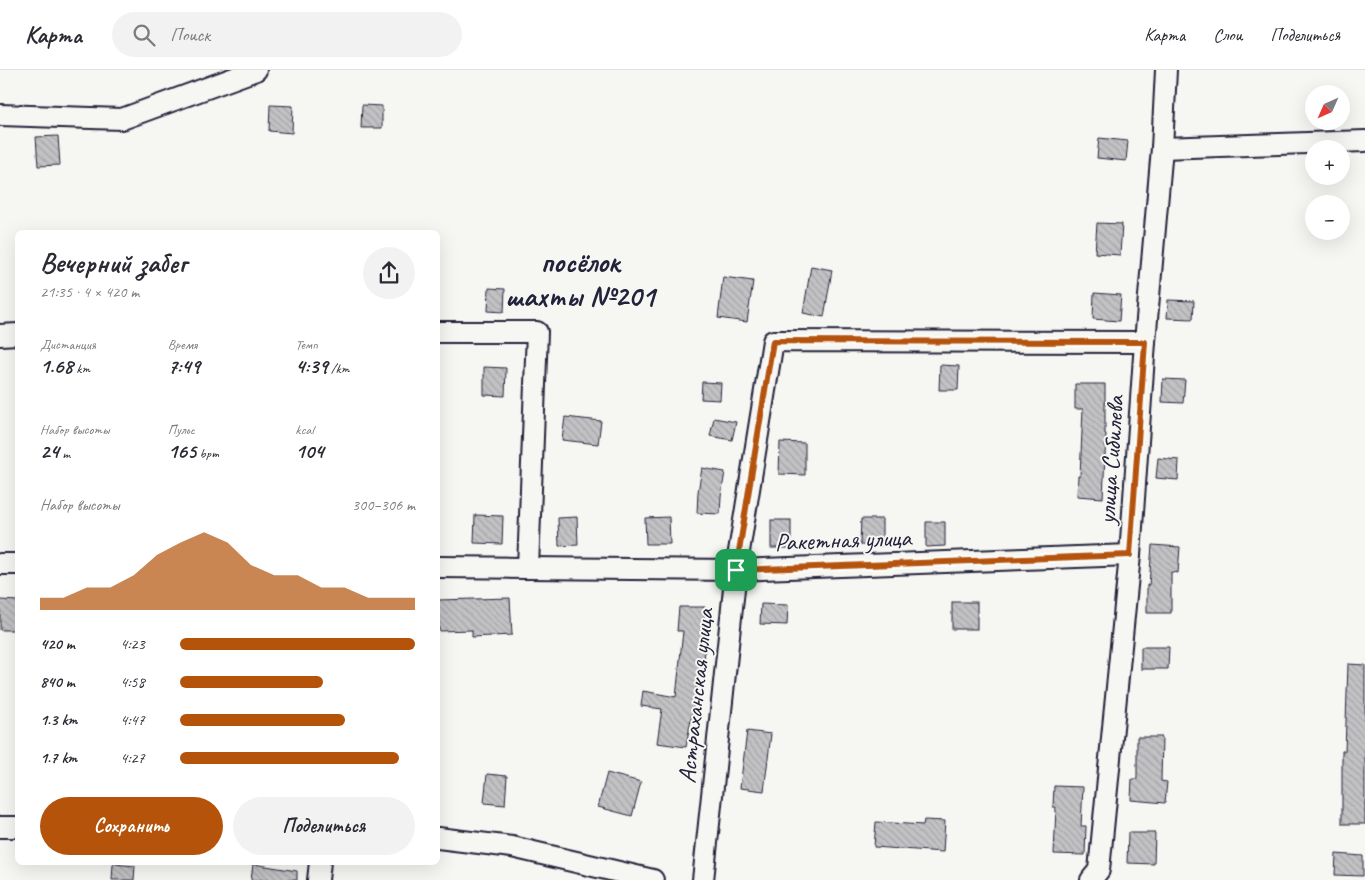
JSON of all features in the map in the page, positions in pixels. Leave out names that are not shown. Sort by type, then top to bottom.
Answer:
[{"type":"street","points":[[0,114],[122,119],[256,70]]},
{"type":"street","name":"улица Сибилева","points":[[1091,880],[1099,870],[1130,555],[1145,342],[1162,148],[1166,70]]},
{"type":"street","points":[[1162,148],[1365,142]]},
{"type":"street","points":[[440,332],[536,332],[528,568]]},
{"type":"street","points":[[0,334],[15,334]]},
{"type":"street","name":"Астраханская улица","points":[[703,880],[736,570],[773,341],[1145,342]]},
{"type":"street","name":"Ракетная улица","points":[[440,567],[736,570],[1130,555]]},
{"type":"street","points":[[0,564],[15,564]]},
{"type":"street","points":[[0,827],[15,827]]},
{"type":"street","points":[[440,838],[512,847],[653,880]]},
{"type":"street","points":[[318,880],[320,865]]},
{"type":"building","points":[[270,105],[293,106],[292,133],[269,131]]},
{"type":"building","points":[[362,105],[382,106],[382,128],[361,128]]},
{"type":"building","points":[[58,136],[60,165],[38,166],[36,137]]},
{"type":"building","points":[[1099,138],[1128,141],[1126,161],[1097,158]]},
{"type":"building","points":[[1097,223],[1122,224],[1120,255],[1095,253]]},
{"type":"building","points":[[811,266],[832,270],[824,317],[803,313]]},
{"type":"building","points":[[723,277],[753,281],[747,322],[718,318]]},
{"type":"building","points":[[489,288],[505,289],[504,312],[488,311]]},
{"type":"building","points":[[1094,293],[1121,295],[1119,321],[1093,319]]},
{"type":"building","points":[[1168,300],[1194,301],[1193,319],[1167,318]]},
{"type":"building","points":[[940,365],[959,366],[958,390],[939,390]]},
{"type":"building","points":[[484,367],[506,368],[505,396],[484,395]]},
{"type":"building","points":[[1163,379],[1185,380],[1183,403],[1162,402]]},
{"type":"building","points":[[702,382],[721,383],[720,400],[701,399]]},
{"type":"building","points":[[1075,384],[1105,384],[1106,434],[1103,498],[1077,496],[1078,476],[1080,476],[1083,409],[1075,409]]},
{"type":"building","points":[[565,417],[601,421],[598,444],[562,440]]},
{"type":"building","points":[[714,418],[736,422],[732,440],[710,436]]},
{"type":"building","points":[[780,442],[805,443],[805,475],[779,474]]},
{"type":"building","points":[[1158,458],[1179,460],[1178,480],[1156,478]]},
{"type":"building","points":[[702,468],[725,472],[720,514],[697,513]]},
{"type":"building","points":[[475,515],[503,516],[502,544],[474,543]]},
{"type":"building","points":[[577,517],[578,545],[559,546],[558,518]]},
{"type":"building","points":[[669,517],[670,544],[646,544],[645,518]]},
{"type":"building","points":[[861,519],[882,519],[882,546],[860,545]]},
{"type":"building","points":[[771,520],[791,520],[791,548],[771,548]]},
{"type":"building","points":[[926,522],[945,522],[945,546],[926,547]]},
{"type":"building","points":[[1152,545],[1180,547],[1178,573],[1171,572],[1171,613],[1147,613],[1147,585],[1149,585]]},
{"type":"building","points":[[510,598],[512,635],[472,637],[472,630],[440,631],[440,600]]},
{"type":"building","points":[[0,600],[15,601],[15,630],[0,630]]},
{"type":"building","points":[[952,602],[977,602],[977,629],[952,629]]},
{"type":"building","points":[[761,604],[788,605],[787,625],[760,624]]},
{"type":"building","points":[[679,607],[705,607],[702,648],[705,648],[703,675],[699,675],[686,747],[657,743],[662,709],[641,706],[643,691],[676,697],[683,631],[677,631]]},
{"type":"building","points":[[1141,647],[1169,647],[1168,669],[1141,669]]},
{"type":"building","points":[[1348,664],[1365,665],[1365,824],[1342,824],[1342,751],[1345,751]]},
{"type":"building","points":[[747,731],[771,734],[764,791],[740,788]]},
{"type":"building","points":[[1137,737],[1162,737],[1161,781],[1167,782],[1165,803],[1131,800],[1132,779],[1137,779]]},
{"type":"building","points":[[607,773],[641,782],[632,816],[598,807]]},
{"type":"building","points":[[487,774],[507,776],[505,805],[484,803]]},
{"type":"building","points":[[1054,786],[1083,787],[1081,826],[1086,826],[1085,855],[1054,854],[1056,807],[1053,807]]},
{"type":"building","points":[[924,820],[945,821],[943,852],[874,847],[876,822],[923,825]]},
{"type":"building","points":[[1128,833],[1155,833],[1154,864],[1127,863]]},
{"type":"building","points":[[1336,854],[1363,856],[1363,876],[1335,875]]},
{"type":"building","points":[[113,865],[135,866],[134,880],[112,880]]},
{"type":"building","points":[[253,865],[297,871],[297,880],[251,880]]},
{"type":"district","name":"посёлок шахты №201","points":[[580,279]]},
{"type":"route","points":[[773,341],[1145,342],[1130,555],[736,570],[773,341]]}]
